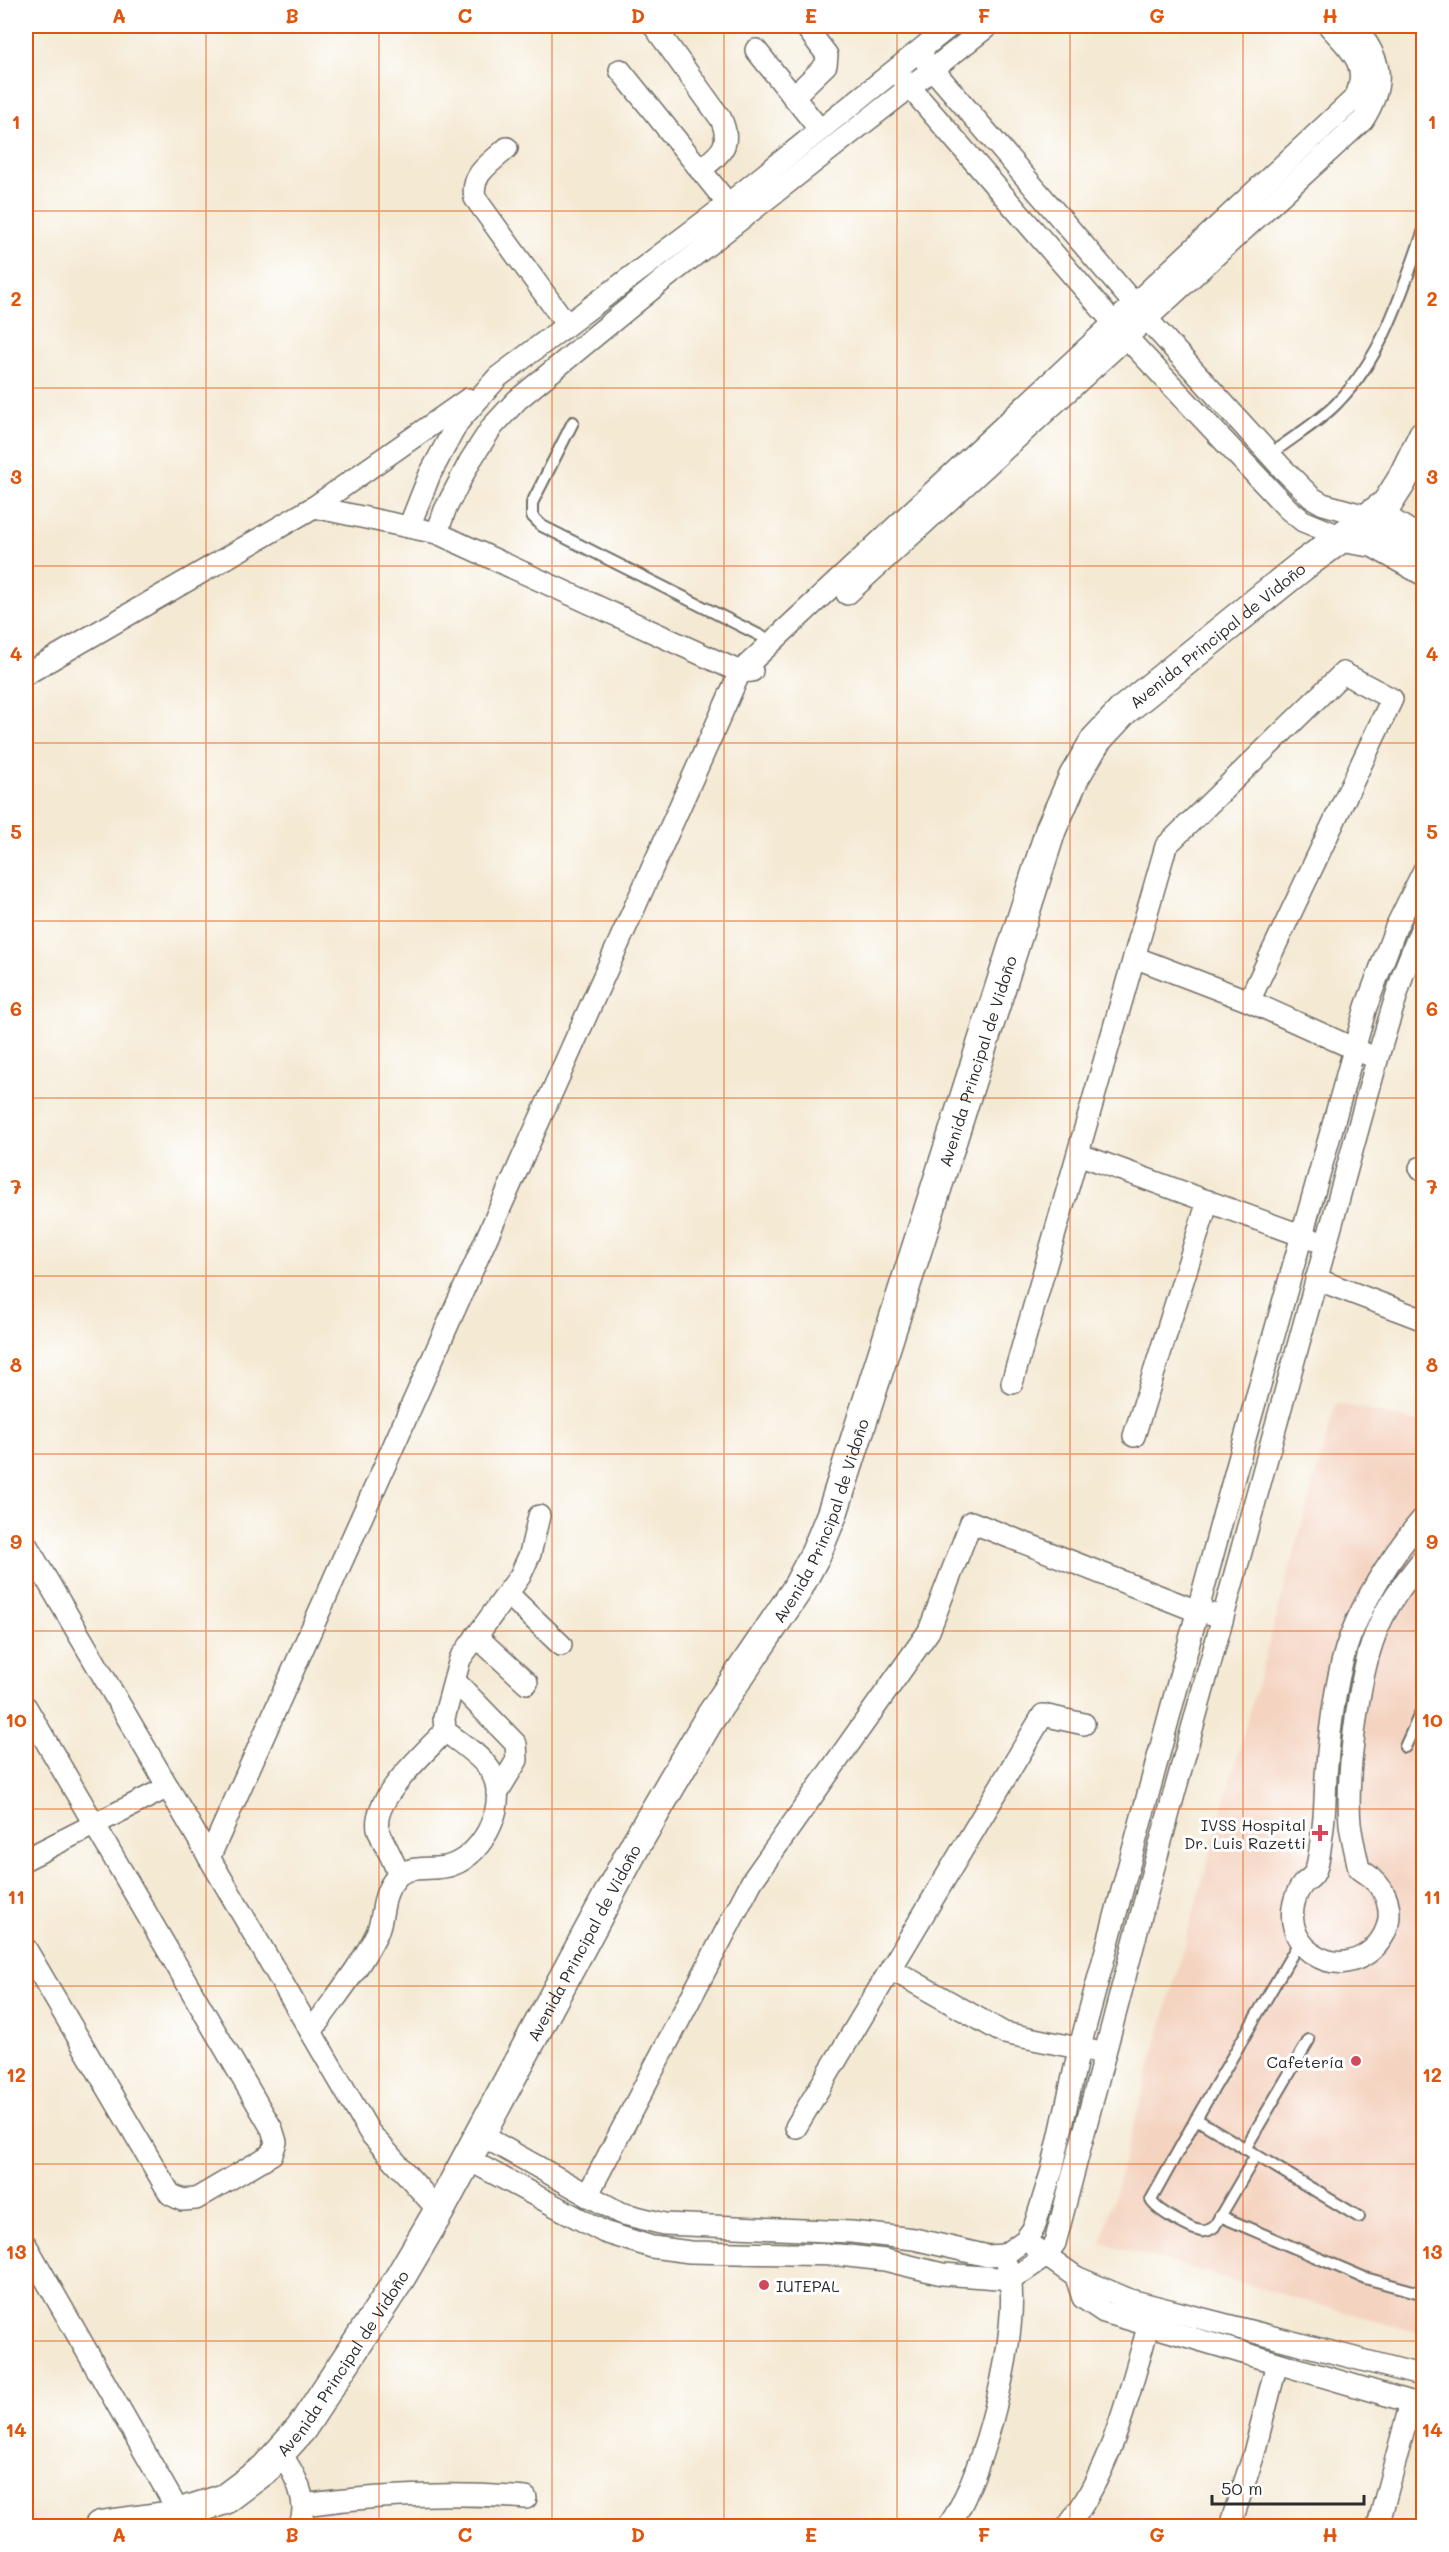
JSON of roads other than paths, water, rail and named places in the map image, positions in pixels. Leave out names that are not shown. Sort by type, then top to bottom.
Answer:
[{"type":"main road","name":"Avenida Principal de Vidoño","points":[[100,2526],[180,2514],[225,2499],[265,2469],[301,2429],[398,2281],[475,2147],[642,1834],[708,1721],[796,1591],[816,1554],[832,1514],[930,1212],[1051,829],[1074,777],[1096,740],[1124,710],[1302,566],[1387,504],[1401,482],[1424,435]]},
{"type":"main road","points":[[1370,517],[1392,525],[1424,545]]},
{"type":"main road","points":[[1342,537],[1374,542],[1424,570]]},
{"type":"street","points":[[654,26],[721,119],[727,132],[726,144],[719,154],[700,170]]},
{"type":"street","points":[[793,97],[826,64],[827,55],[805,26]]},
{"type":"street","points":[[26,674],[314,507],[498,377],[728,204],[951,26]]},
{"type":"street","points":[[437,533],[445,510],[470,461],[492,427],[517,400],[663,280],[988,26]]},
{"type":"street","points":[[1140,312],[1355,98],[1362,85],[1359,62],[1329,26]]},
{"type":"street","points":[[209,1858],[740,672],[1140,312],[1363,120],[1375,101],[1378,68],[1375,53],[1354,26]]},
{"type":"street","points":[[756,50],[820,130]]},
{"type":"street","points":[[918,51],[1140,312],[1270,455],[1311,497],[1323,504],[1370,517]]},
{"type":"street","points":[[620,70],[728,204]]},
{"type":"street","points":[[895,70],[1120,330],[1288,509],[1303,521],[1342,537]]},
{"type":"street","points":[[507,148],[476,176],[473,186],[475,198],[567,325]]},
{"type":"street","points":[[314,507],[437,533],[740,672],[766,669],[1120,330]]},
{"type":"street","points":[[409,527],[430,474],[458,422],[498,377]]},
{"type":"street","points":[[1012,1383],[1166,846],[1343,673],[1392,699],[1249,1001]]},
{"type":"street","points":[[475,2147],[587,2196],[620,2213],[664,2224],[850,2232],[914,2239],[988,2256],[1004,2255],[1025,2240],[1034,2228],[1052,2170],[1079,2050],[1197,1611],[1354,1048],[1366,1007],[1396,927],[1424,870]]},
{"type":"street","points":[[475,2147],[604,2232],[652,2247],[690,2252],[839,2255],[885,2260],[942,2274],[1012,2279],[1045,2257],[1055,2243],[1222,1616],[1377,1059],[1403,974],[1424,922]]},
{"type":"street","points":[[1134,957],[1249,1001],[1377,1059]]},
{"type":"street","points":[[1078,1154],[1326,1244]]},
{"type":"street","points":[[1134,1436],[1208,1201]]},
{"type":"street","points":[[1316,1279],[1424,1320]]},
{"type":"street","points":[[311,2032],[376,1933],[388,1887],[398,1875],[409,1870],[452,1866],[470,1855],[488,1832],[496,1811],[497,1793],[491,1770],[446,1731],[444,1718],[456,1682],[460,1659],[508,1594],[530,1554],[539,1516]]},
{"type":"street","points":[[1422,1521],[1381,1577],[1349,1639],[1332,1731],[1322,1832],[1314,1874],[1299,1891],[1293,1912],[1294,1927],[1300,1941],[1310,1952],[1323,1960],[1340,1963],[1356,1960],[1371,1952],[1382,1939],[1388,1924],[1389,1907],[1383,1891],[1373,1878],[1359,1869],[1350,1824],[1356,1728],[1365,1665],[1376,1633],[1404,1585],[1424,1558]]},
{"type":"street","points":[[587,2196],[752,1881],[929,1631],[971,1522],[1197,1611],[1222,1616]]},
{"type":"street","points":[[26,1544],[370,2133],[439,2211]]},
{"type":"street","points":[[508,1594],[561,1645]]},
{"type":"street","points":[[476,1636],[527,1683]]},
{"type":"street","points":[[456,1682],[516,1744],[517,1760],[497,1793]]},
{"type":"street","points":[[26,1707],[272,2129],[276,2142],[272,2154],[196,2199],[182,2200],[170,2194],[26,1949]]},
{"type":"street","points":[[796,2127],[1043,1715],[1084,1724]]},
{"type":"street","points":[[398,1875],[394,1860],[378,1829],[377,1813],[390,1792],[446,1731]]},
{"type":"street","points":[[26,1859],[168,1787]]},
{"type":"street","points":[[891,1969],[1004,2033],[1079,2050],[1105,2052]]},
{"type":"street","points":[[1025,2240],[1045,2257],[1076,2277],[1130,2300],[1424,2376]]},
{"type":"street","points":[[26,2245],[180,2514]]},
{"type":"street","points":[[948,2526],[955,2517],[971,2481],[1002,2380],[1012,2308],[1012,2279],[1004,2255]]},
{"type":"street","points":[[1076,2277],[1079,2291],[1096,2308],[1148,2327],[1417,2404],[1378,2526]]},
{"type":"street","points":[[1068,2526],[1084,2504],[1106,2457],[1148,2327]]},
{"type":"street","points":[[1230,2526],[1253,2457],[1276,2363]]},
{"type":"street","points":[[280,2453],[291,2468],[303,2505],[303,2519],[299,2526]]},
{"type":"street","points":[[303,2505],[355,2498],[500,2496],[526,2498]]},
{"type":"lane","points":[[1270,455],[1338,403],[1368,365],[1392,321],[1424,230]]},
{"type":"lane","points":[[573,422],[532,503],[532,516],[542,526],[774,642]]},
{"type":"lane","points":[[1405,1747],[1424,1705]]},
{"type":"lane","points":[[1256,2156],[1209,2231],[1199,2231],[1153,2206],[1151,2200],[1300,1941]]},
{"type":"lane","points":[[1245,2149],[1309,2040]]},
{"type":"lane","points":[[1196,2119],[1359,2217]]},
{"type":"lane","points":[[1220,2216],[1365,2278],[1424,2294]]},
{"type":"place","name":"IVSS Hospital Dr. Luis Razetti","points":[[1320,1833]]},
{"type":"place","name":"Cafetería","points":[[1356,2061]]},
{"type":"place","name":"IUTEPAL","points":[[764,2285]]}]
